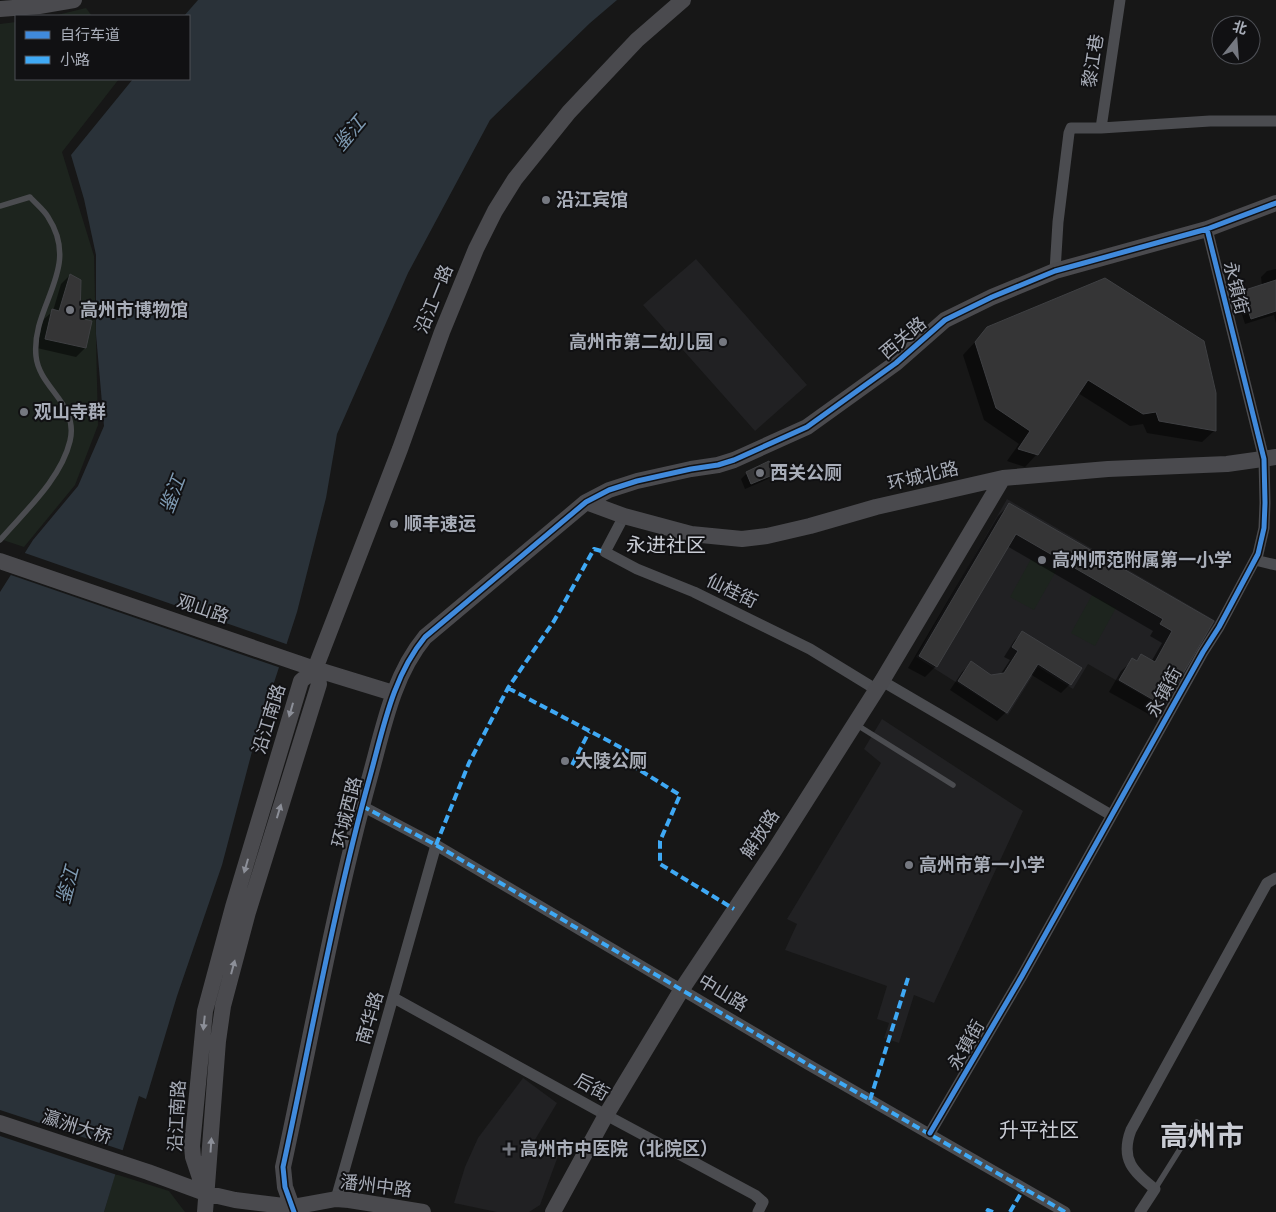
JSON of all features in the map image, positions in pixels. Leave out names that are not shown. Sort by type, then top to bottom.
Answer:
[{"type":"street","points":[[0,9],[39,6],[74,0]]},
{"type":"street","name":"沿江一路","points":[[315,669],[400,448],[442,332],[476,249],[495,211],[515,180],[570,112],[637,40],[683,0]]},
{"type":"street","name":"黎江巷","points":[[1101,128],[1120,0]]},
{"type":"street","points":[[1055,271],[1058,222],[1070,130],[1074,127],[1101,128],[1210,121],[1276,121]]},
{"type":"street","name":"西关路","points":[[586,502],[609,490],[637,481],[718,465],[734,460],[807,427],[896,363],[945,320],[992,296],[1055,271],[1207,229],[1276,203]]},
{"type":"street","name":"永镇街","points":[[930,1133],[1022,976],[1203,652],[1219,627],[1255,560],[1260,546],[1270,458],[1207,229]]},
{"type":"street","name":"环城北路","points":[[586,502],[624,516],[691,534],[742,539],[767,536],[810,526],[876,508],[1003,478],[1108,469],[1227,464],[1270,458]]},
{"type":"street","name":"解放路","points":[[553,1212],[606,1115],[682,989],[855,724],[1003,478]]},
{"type":"street","name":"环城西路","points":[[293,1209],[284,1187],[283,1167],[330,942],[362,806],[393,693],[408,660],[425,637],[586,502]]},
{"type":"street","name":"仙桂街","points":[[624,516],[604,552],[637,569],[694,592],[810,649],[879,685],[1111,815]]},
{"type":"street","points":[[1255,560],[1276,565]]},
{"type":"street","name":"观山路","points":[[0,561],[294,662],[393,693]]},
{"type":"street","name":"沿江南路","points":[[205,1212],[205,1193],[193,1157],[192,1146],[205,1011],[233,907],[295,698],[301,681],[315,669]]},
{"type":"street","name":"中山路","points":[[362,806],[436,845],[809,1065],[1065,1212]]},
{"type":"street","name":"南华路","points":[[336,1199],[436,845]]},
{"type":"street","points":[[1140,1212],[1155,1189],[1136,1174],[1128,1159],[1126,1145],[1131,1130],[1267,884],[1276,878]]},
{"type":"street","name":"后街","points":[[394,998],[755,1195],[763,1202],[758,1212]]},
{"type":"street","name":"瀛洲大桥","points":[[0,1123],[205,1193]]},
{"type":"street","name":"潘州中路","points":[[205,1193],[293,1209],[336,1199],[368,1202],[423,1212]]},
{"type":"lane","points":[[0,206],[30,197],[48,216],[56,233],[61,256],[58,276],[39,325],[36,356],[42,373],[65,406],[73,429],[70,444],[45,490],[0,540]]},
{"type":"lane","points":[[855,724],[953,785]]},
{"type":"lane","points":[[1155,1189],[1197,1122]]},
{"type":"shaded area","points":[[86,8],[91,15],[57,15]]},
{"type":"shaded area","points":[[15,22],[15,80],[118,80],[62,152],[94,256],[98,425],[75,485],[24,547],[0,539],[0,24]]},
{"type":"shaded area","name":"高州市第二幼儿园","points":[[696,259],[807,385],[755,431],[643,305]]},
{"type":"shaded area","name":"高州师范附属第一小学","points":[[1007,499],[1216,621],[1164,708],[1088,664],[1073,689],[1038,667],[1008,715],[916,657]]},
{"type":"shaded area","points":[[1031,559],[1056,571],[1034,610],[1010,597]]},
{"type":"shaded area","points":[[1092,595],[1116,608],[1095,646],[1071,633]]},
{"type":"shaded area","name":"高州市第一小学","points":[[882,719],[1023,811],[934,1003],[914,995],[899,1043],[884,1038],[889,1023],[877,1019],[887,986],[785,950],[797,924],[787,919],[881,763],[864,749]]},
{"type":"shaded area","name":"高州市中医院（北院区）","points":[[523,1078],[557,1103],[533,1143],[558,1156],[540,1205],[529,1212],[497,1212],[454,1203],[465,1167],[478,1138]]},
{"type":"shaded area","points":[[115,1174],[169,1191],[185,1212],[104,1212]]},
{"type":"water","name":"鉴江","points":[[198,0],[617,0],[590,23],[490,120],[408,273],[337,434],[326,498],[297,612],[254,744],[222,865],[177,996],[146,1099],[139,1096],[104,1212],[0,1212],[0,592],[33,540],[78,486],[104,426],[96,334],[96,255],[84,199],[71,155],[132,80],[190,80],[190,15],[185,15]]},
{"type":"pier","points":[[22,552],[289,645],[281,668],[8,574]]},
{"type":"pier","points":[[0,1110],[125,1151],[117,1175],[0,1136]]},
{"type":"building","name":"高州市博物馆","points":[[70,274],[81,280],[80,318],[92,321],[86,348],[45,339],[52,309],[59,311]]},
{"type":"building","points":[[1105,278],[1204,341],[1216,393],[1216,431],[1159,421],[1156,412],[1143,414],[1088,380],[1038,455],[1018,449],[1030,431],[996,408],[975,342],[987,327]]},
{"type":"building","points":[[1276,280],[1276,311],[1251,319],[1242,291]]},
{"type":"building","name":"西关公厕","points":[[769,461],[775,474],[751,484],[746,472]]},
{"type":"building","points":[[1009,503],[1214,621],[1164,706],[1119,680],[1132,658],[1137,661],[1141,654],[1155,662],[1172,631],[1160,624],[1163,619],[1016,534],[937,667],[919,656]]},
{"type":"building","points":[[1022,631],[1082,668],[1071,685],[1038,664],[1007,713],[958,681],[971,661],[991,675],[1004,673],[1018,651],[1012,647]]},
{"type":"marked path","points":[[436,845],[469,763],[508,688],[554,621],[594,549],[605,552]]},
{"type":"marked path","points":[[508,688],[639,757],[633,766],[680,795],[660,841],[660,864],[734,909]]},
{"type":"marked path","points":[[572,765],[589,732]]},
{"type":"marked path","points":[[362,806],[436,845],[809,1065],[1065,1212]]},
{"type":"marked path","points":[[870,1100],[908,978]]},
{"type":"marked path","points":[[1010,1212],[1024,1188]]},
{"type":"marked path","points":[[987,1212],[988,1210],[993,1212]]},
{"type":"cycle path","points":[[294,1212],[285,1187],[283,1167],[345,876],[384,723],[396,687],[404,669],[425,637],[586,502],[609,490],[637,481],[718,465],[734,460],[807,427],[896,363],[945,320],[992,297],[1055,271],[1207,229],[1276,203]]},
{"type":"cycle path","points":[[930,1133],[1022,976],[1203,652],[1219,627],[1258,554],[1264,528],[1264,459],[1207,229]]},
{"type":"place","name":"沿江宾馆","points":[[546,200]]},
{"type":"place","name":"高州市博物馆","points":[[70,310]]},
{"type":"place","name":"高州市第二幼儿园","points":[[723,342]]},
{"type":"place","name":"观山寺群","points":[[24,412]]},
{"type":"place","name":"西关公厕","points":[[760,473]]},
{"type":"place","name":"顺丰速运","points":[[394,524]]},
{"type":"place","name":"高州师范附属第一小学","points":[[1042,560]]},
{"type":"place","name":"大陵公厕","points":[[565,761]]},
{"type":"place","name":"高州市第一小学","points":[[909,865]]},
{"type":"place","name":"高州市中医院（北院区）","points":[[509,1149]]},
{"type":"district","name":"永进社区","points":[[666,545]]},
{"type":"district","name":"升平社区","points":[[1039,1130]]},
{"type":"district","name":"高州市","points":[[1202,1136]]}]
